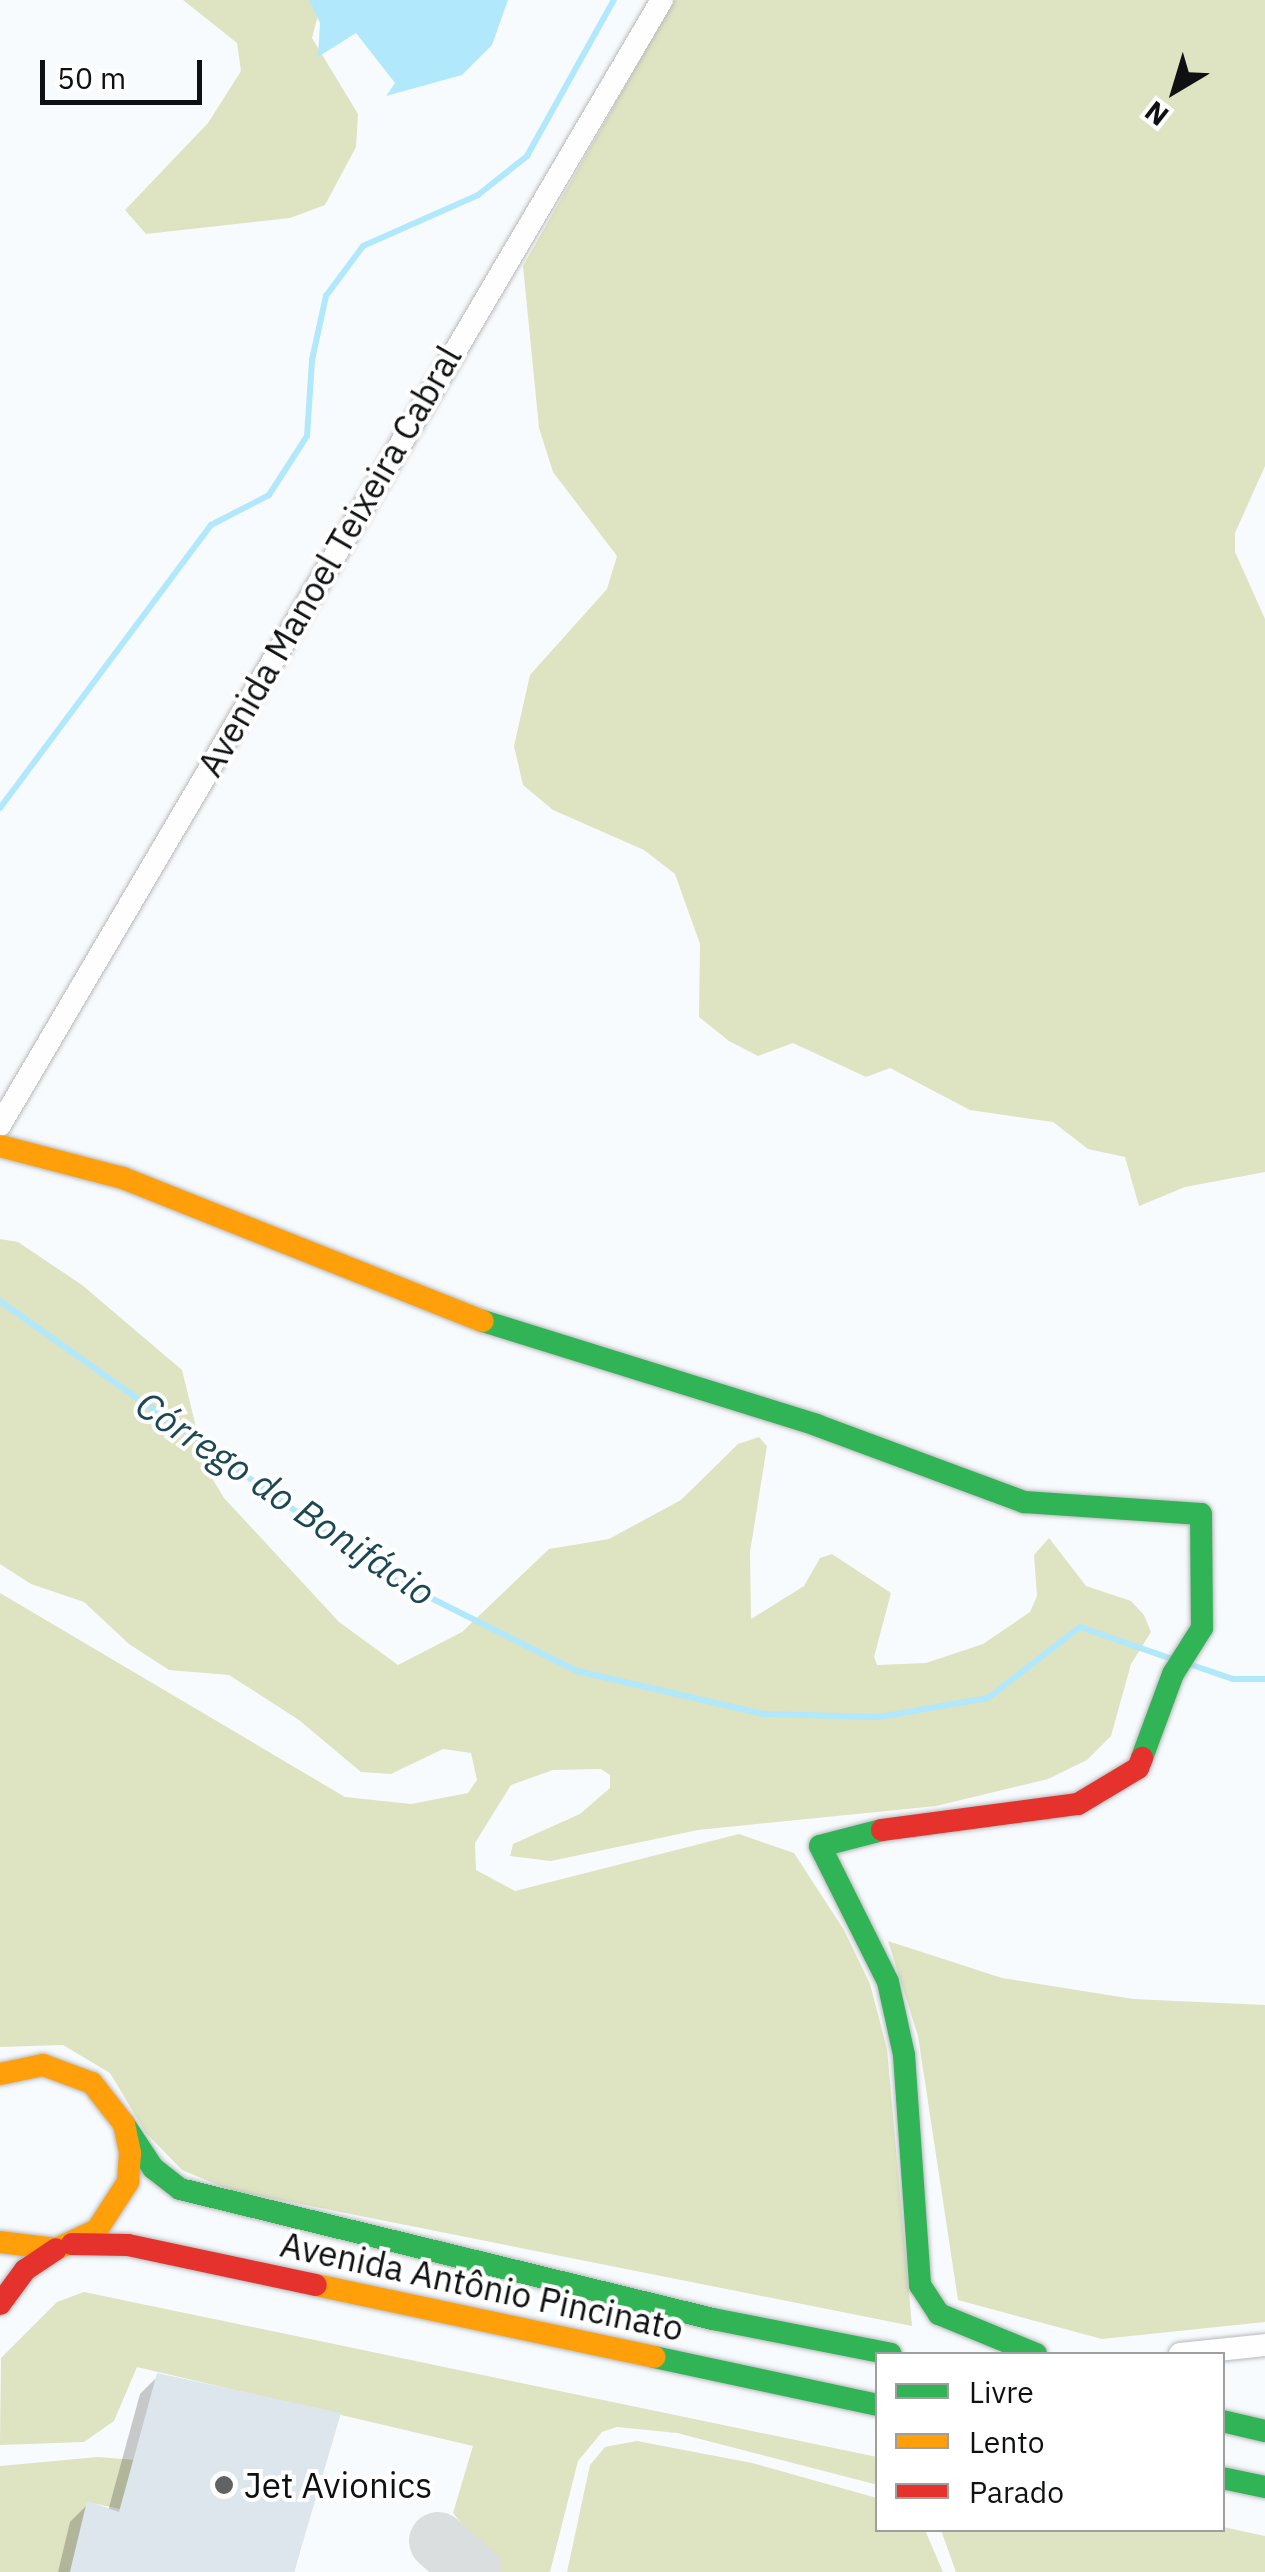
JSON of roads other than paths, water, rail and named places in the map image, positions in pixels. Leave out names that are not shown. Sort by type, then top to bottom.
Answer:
[{"type":"street","name":"Avenida Manoel Teixeira Cabral","points":[[0,1124],[662,0]]},
{"type":"street","points":[[0,1146],[123,1178],[470,1317],[816,1425],[1024,1502],[1201,1514],[1202,1628],[1173,1674],[1138,1768],[1078,1804],[910,1824],[820,1846],[888,1982],[904,2055],[920,2285],[939,2314],[1031,2352]]},
{"type":"street","name":"Avenida Antônio Pincinato","points":[[6,2069],[43,2065],[81,2077],[111,2102],[153,2168],[180,2189],[712,2319],[881,2352]]},
{"type":"street","points":[[0,2304],[25,2270],[97,2230],[122,2195],[130,2153],[124,2124]]},
{"type":"street","name":"Avenida Antônio Pincinato","points":[[0,2242],[64,2247],[128,2244],[875,2404]]},
{"type":"street","points":[[1199,2352],[1265,2345]]},
{"type":"street","points":[[1225,2422],[1265,2431]]},
{"type":"street","points":[[1225,2479],[1265,2487]]},
{"type":"water","points":[[309,0],[508,0],[492,45],[462,75],[386,96],[395,83],[356,33],[318,57],[320,23]]},
{"type":"waterway","points":[[0,808],[211,525],[269,495],[307,436],[312,360],[326,296],[363,246],[478,195],[527,156],[614,0]]},
{"type":"waterway","name":"Córrego do Bonifácio","points":[[0,1301],[389,1577],[577,1671],[763,1714],[879,1717],[988,1698],[1080,1627],[1172,1659]]},
{"type":"waterway","name":"Córrego do Bonifácio","points":[[1189,1664],[1233,1679],[1265,1679]]},
{"type":"place","name":"Jet Avionics","points":[[224,2485]]}]
